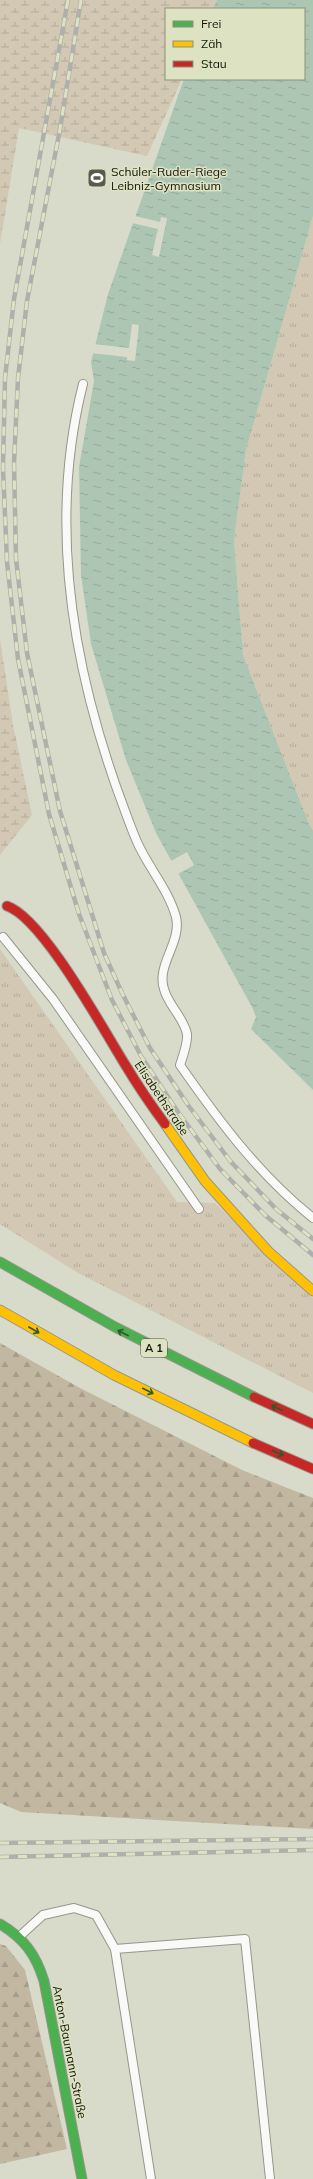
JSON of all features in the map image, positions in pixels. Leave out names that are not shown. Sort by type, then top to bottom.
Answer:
[{"type":"main road","name":"Elisabethstraße","points":[[7,906],[16,909],[42,936],[66,969],[138,1087],[205,1181],[268,1251],[313,1291]]},
{"type":"main road","name":"A 1","points":[[0,1262],[118,1330],[218,1381],[313,1424]]},
{"type":"main road","points":[[0,1310],[101,1368],[202,1418],[313,1469]]},
{"type":"main road","name":"Anton-Baumann-Straße","points":[[0,1924],[20,1936],[31,1948],[38,1962],[44,1981],[82,2179]]},
{"type":"lane","points":[[83,384],[73,421],[68,466],[67,520],[70,595],[80,658],[112,776],[138,844],[176,917],[177,936],[163,974],[163,989],[187,1034],[180,1065],[224,1127],[258,1167],[313,1218]]},
{"type":"lane","points":[[3,937],[53,999],[199,1209]]},
{"type":"lane","points":[[20,1936],[43,1915],[74,1908],[96,1915],[115,1949],[151,2179]]},
{"type":"lane","points":[[115,1949],[245,1938],[270,2179]]},
{"type":"green space","points":[[0,0],[217,0],[213,8],[165,8],[165,80],[182,80],[147,156],[19,128],[0,244]]},
{"type":"green space","points":[[313,216],[313,830],[309,824],[243,655],[234,540],[246,450]]},
{"type":"green space","points":[[0,639],[13,725],[32,815],[0,855]]},
{"type":"green space","points":[[0,949],[177,1202],[215,1203],[313,1298],[313,1393],[78,1273],[0,1224]]},
{"type":"green space","points":[[0,1343],[80,1388],[242,1470],[313,1498],[313,1829],[21,1812],[0,1803]]},
{"type":"green space","points":[[0,1944],[6,1946],[25,1970],[67,2149],[0,2164]]},
{"type":"water","points":[[217,0],[313,0],[313,216],[246,450],[234,540],[243,655],[309,824],[313,830],[313,1090],[251,1029],[256,1017],[253,1009],[156,833],[126,760],[91,644],[81,575],[79,467],[94,381],[91,362],[108,294],[184,80],[305,80],[305,8],[213,8]]},
{"type":"pier","points":[[135,216],[160,222],[161,217],[167,218],[159,257],[152,255],[158,229],[132,223]]},
{"type":"pier","points":[[132,324],[139,325],[135,361],[127,360],[127,357],[91,353],[93,344],[129,348]]},
{"type":"pier","points":[[187,852],[194,865],[178,874],[171,861]]},
{"type":"railway","points":[[68,0],[14,299],[5,378],[3,468],[7,562],[18,659],[49,814],[79,914],[112,1000],[141,1056],[178,1112],[220,1169],[265,1215],[313,1255]]},
{"type":"railway","points":[[81,0],[60,129],[27,301],[18,378],[14,463],[16,559],[27,653],[60,811],[104,953],[122,993],[150,1048],[188,1105],[231,1162],[276,1209],[313,1239]]},
{"type":"railway","points":[[0,1843],[313,1839]]},
{"type":"railway","points":[[0,1857],[313,1850]]},
{"type":"traffic: fast","points":[[0,1262],[115,1327],[254,1397]]},
{"type":"traffic: fast","points":[[0,1924],[16,1935],[28,1948],[37,1963],[44,1981],[82,2179]]},
{"type":"traffic: slow","points":[[165,1124],[205,1181],[268,1251],[313,1291]]},
{"type":"traffic: slow","points":[[0,1310],[114,1375],[253,1443]]},
{"type":"traffic: jam","points":[[7,906],[22,915],[38,931],[55,953],[72,977],[135,1081],[165,1124]]},
{"type":"traffic: jam","points":[[254,1397],[313,1424]]},
{"type":"traffic: jam","points":[[253,1443],[313,1469]]},
{"type":"place","name":"Schüler-Ruder-Riege Leibniz-Gymnasium","points":[[97,178]]}]
